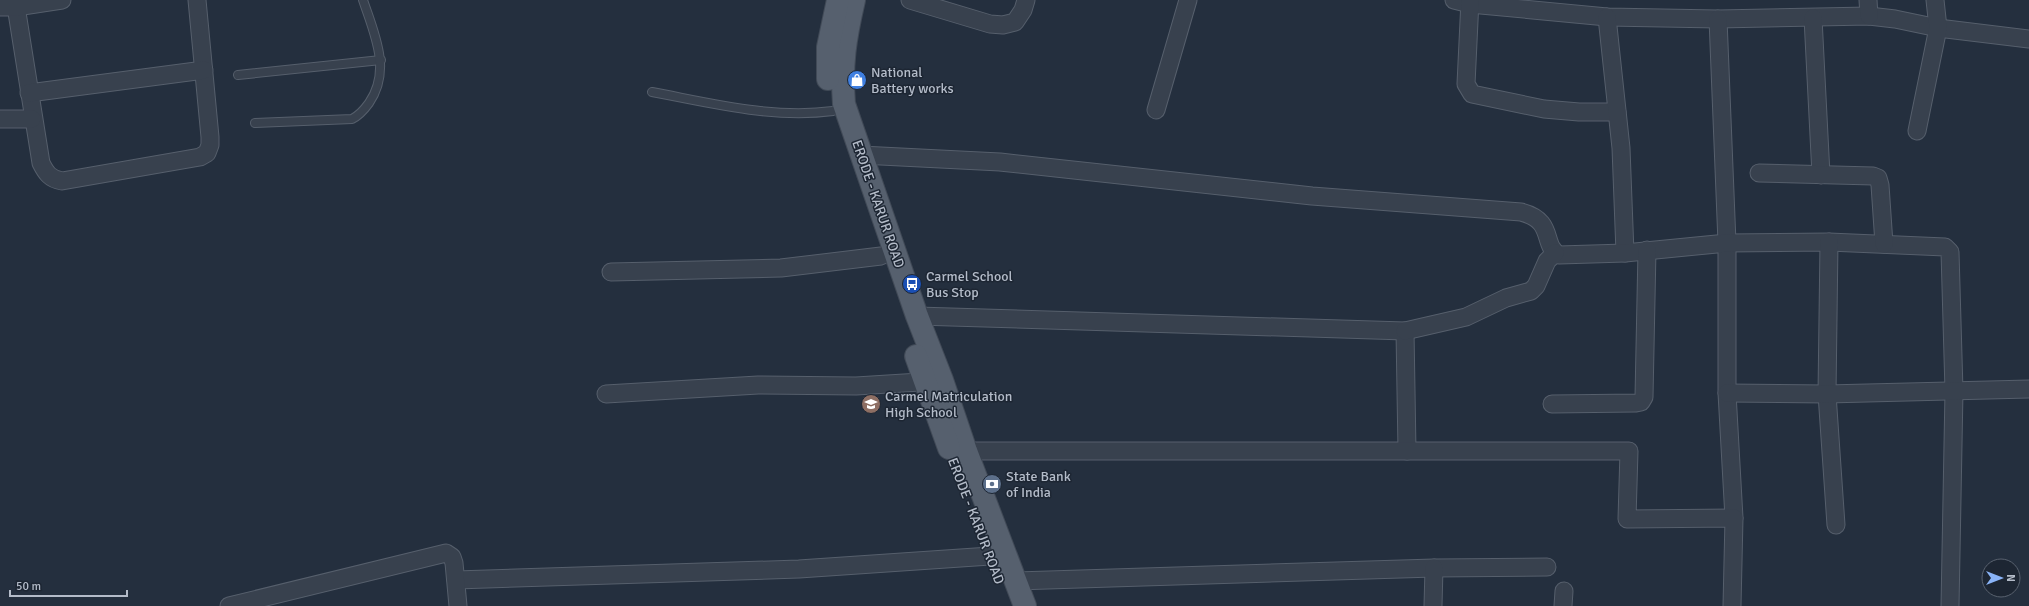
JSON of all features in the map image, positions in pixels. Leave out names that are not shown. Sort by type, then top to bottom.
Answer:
[{"type":"main road","name":"ERODE - KARUR ROAD","points":[[838,0],[828,47],[827,74],[833,110],[847,160],[903,323],[934,381],[966,451],[1024,606]]},
{"type":"main road","name":"ERODE - KARUR ROAD","points":[[854,0],[845,38],[842,75],[844,104],[917,316],[952,458],[1008,606]]},
{"type":"street","points":[[62,0],[10,5],[29,93],[32,119],[41,163],[46,173],[54,180],[69,180],[200,157],[207,153],[210,146],[197,0]]},
{"type":"street","points":[[910,0],[990,24],[1003,25],[1016,22],[1024,10],[1026,0]]},
{"type":"street","points":[[1156,110],[1188,0]]},
{"type":"street","points":[[1917,131],[1938,28],[1935,0]]},
{"type":"street","points":[[1617,112],[1579,112],[1544,109],[1472,94],[1466,84],[1465,1],[1607,17],[1718,19],[1813,18],[1868,8],[1895,19],[1938,28],[2029,39]]},
{"type":"street","points":[[1607,17],[1617,112],[1625,253]]},
{"type":"street","points":[[1813,18],[1821,175]]},
{"type":"street","points":[[1718,19],[1727,243],[1727,393],[1734,518],[1732,606]]},
{"type":"street","points":[[29,93],[204,70]]},
{"type":"street","points":[[0,119],[32,119]]},
{"type":"street","points":[[861,155],[1000,162],[1312,196],[1521,212],[1531,215],[1540,222],[1555,253],[1559,255],[1625,253],[1727,243],[1829,242],[1939,246],[1949,250],[1954,391],[1950,606]]},
{"type":"street","points":[[1759,173],[1867,175],[1878,178],[1880,184],[1884,244]]},
{"type":"street","points":[[1829,242],[1827,394],[1836,525]]},
{"type":"street","points":[[1552,404],[1641,402],[1644,397],[1647,250]]},
{"type":"street","points":[[917,316],[1405,331],[1466,317],[1506,298],[1531,291],[1540,279],[1547,261],[1555,253]]},
{"type":"street","points":[[611,272],[781,268],[881,256]]},
{"type":"street","points":[[1405,331],[1407,451]]},
{"type":"street","points":[[606,394],[758,385],[856,386],[934,381]]},
{"type":"street","points":[[1727,393],[1827,394],[2029,389]]},
{"type":"street","points":[[966,451],[1629,451],[1627,519],[1734,518]]},
{"type":"street","points":[[229,606],[440,553],[446,553],[452,557],[454,563],[458,606]]},
{"type":"street","points":[[456,580],[799,569],[990,556]]},
{"type":"street","points":[[1015,581],[1434,568],[1547,567]]},
{"type":"street","points":[[1433,606],[1434,568]]},
{"type":"lane","points":[[255,123],[342,120],[358,116],[373,97],[381,73],[381,60],[363,0]]},
{"type":"lane","points":[[238,75],[381,60]]},
{"type":"lane","points":[[652,92],[786,114],[808,114],[833,110]]},
{"type":"place","name":"National Battery works","points":[[857,80]]},
{"type":"place","name":"Carmel School Bus Stop","points":[[912,284]]},
{"type":"place","name":"Carmel Matriculation High School","points":[[871,404]]},
{"type":"place","name":"State Bank of India","points":[[992,484]]}]
